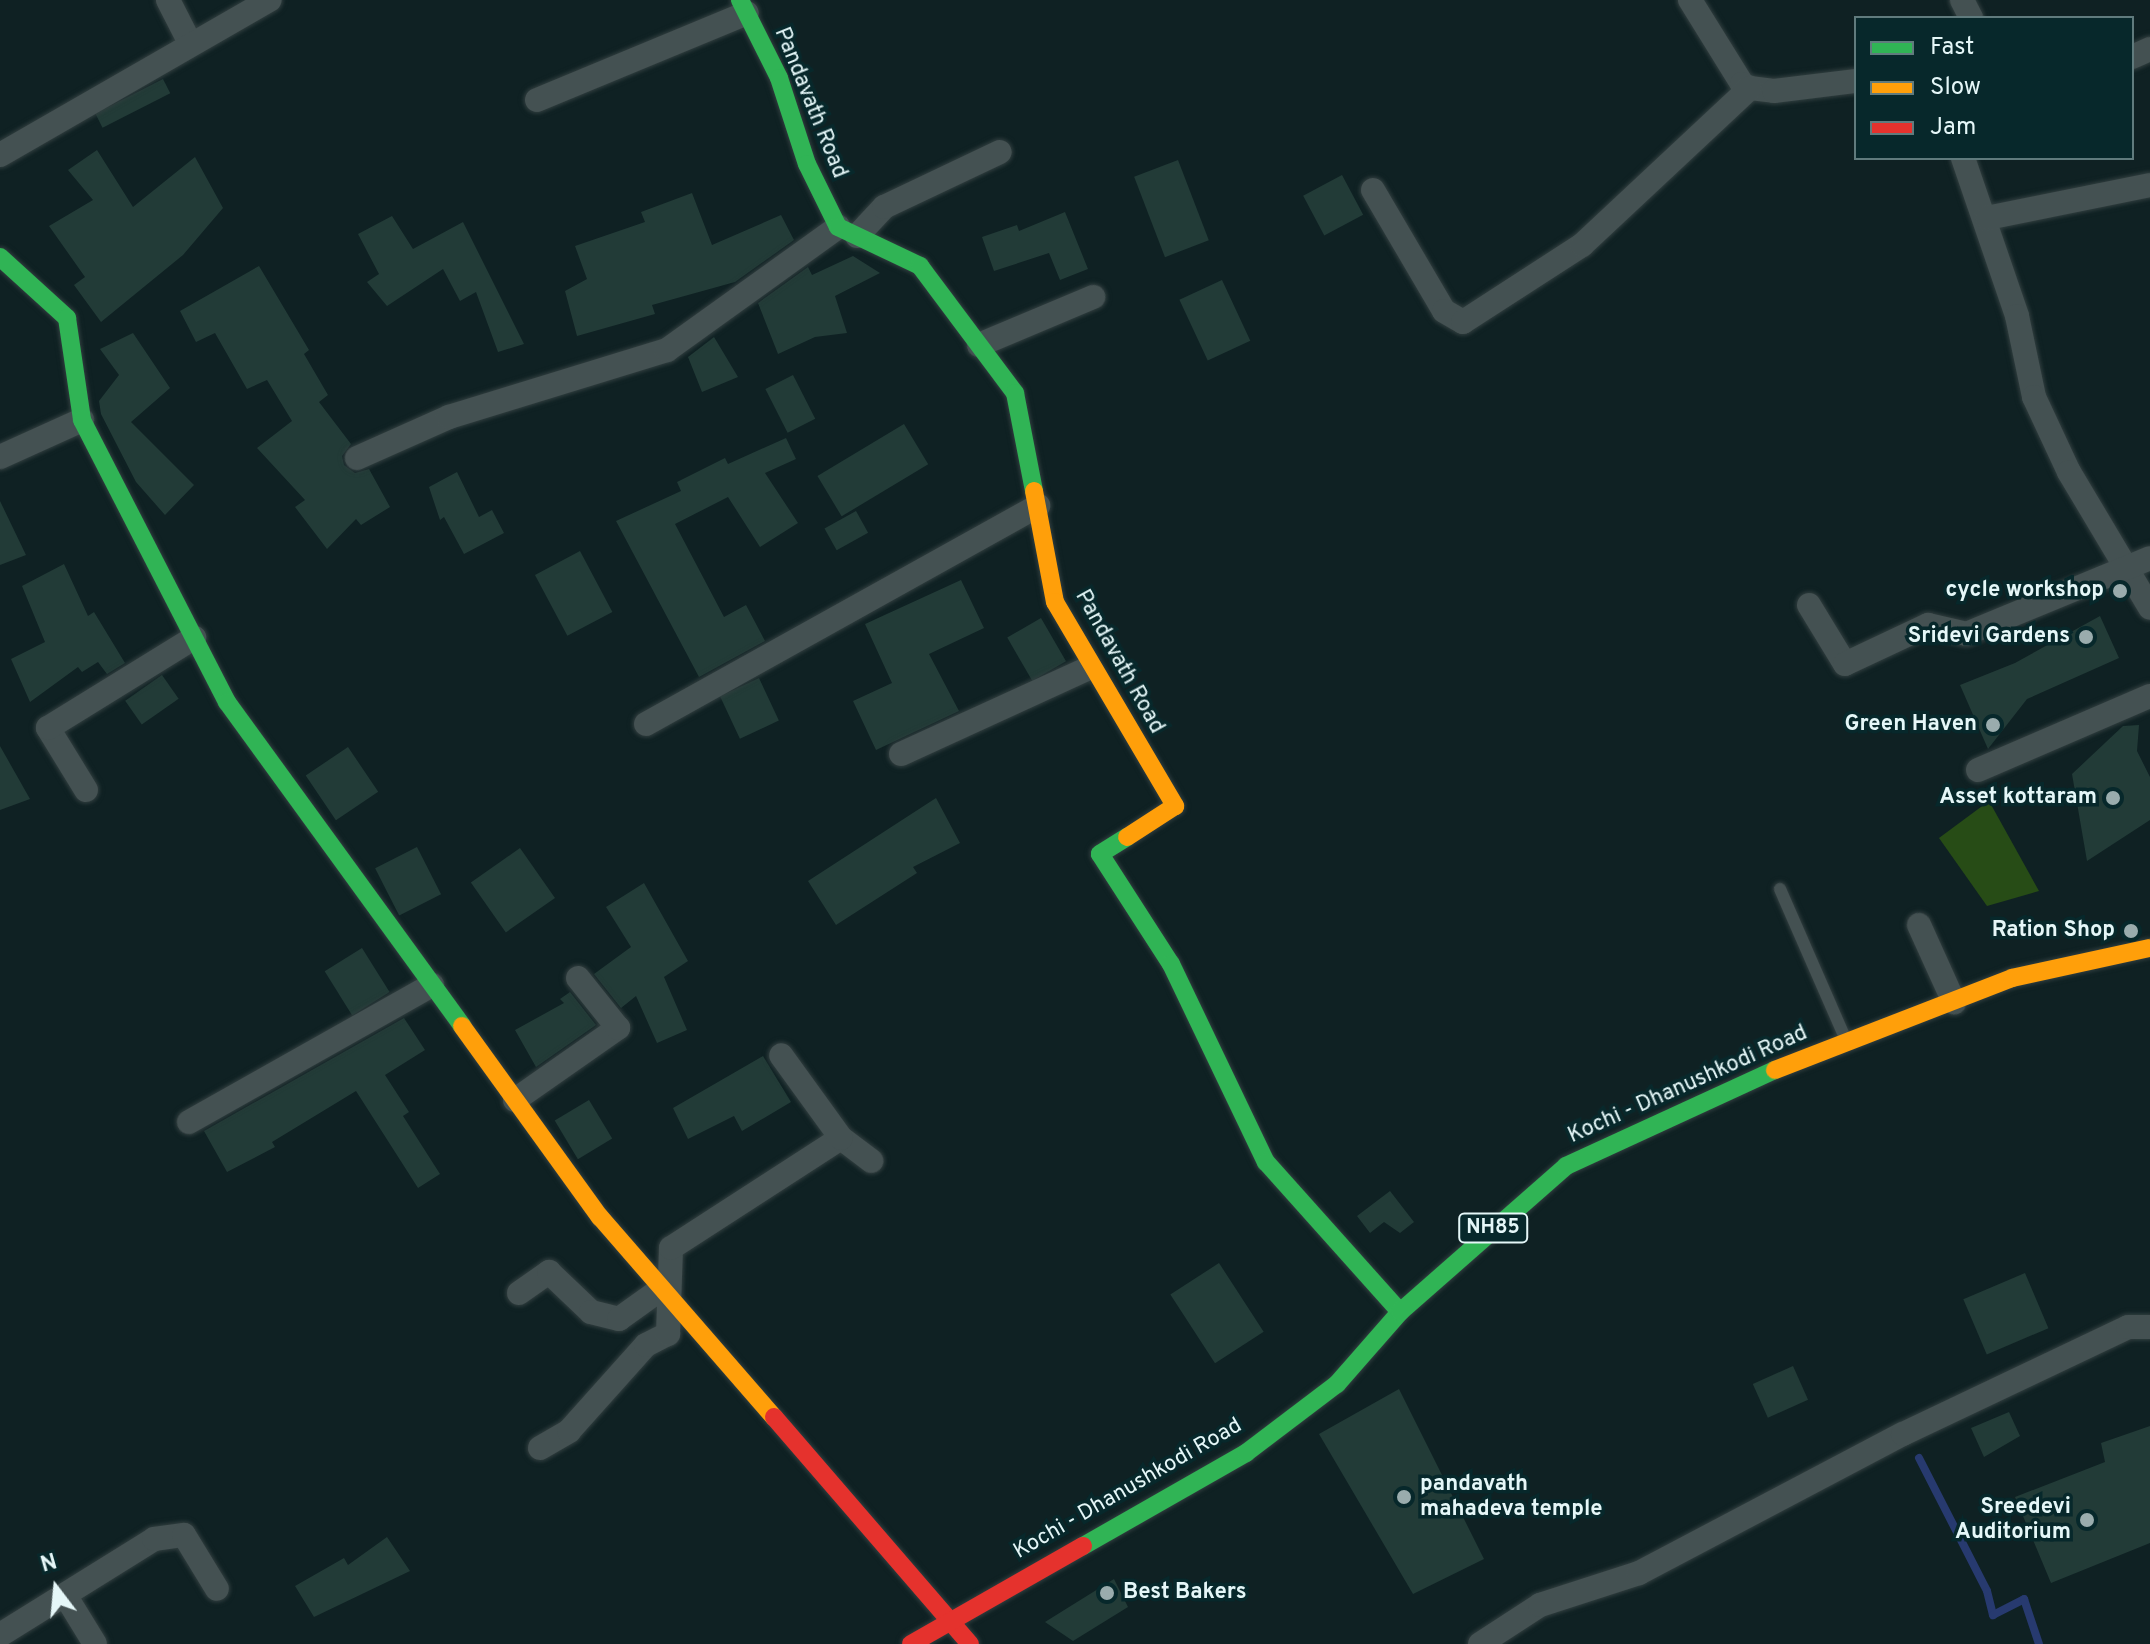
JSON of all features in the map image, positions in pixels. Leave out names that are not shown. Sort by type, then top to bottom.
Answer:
[{"type":"main road","name":"Pandavath Road","points":[[744,7],[779,78],[807,164],[847,232],[920,266],[1015,393],[1055,602],[1089,668],[1175,806],[1100,854],[1171,964],[1266,1162],[1400,1312]]},
{"type":"main road","points":[[0,257],[67,318],[82,420],[227,702],[600,1217],[970,1644]]},
{"type":"main road","name":"Kochi - Dhanushkodi Road","points":[[911,1644],[948,1619],[1246,1453],[1337,1384],[1400,1312],[1566,1166],[1848,1042],[2012,978],[2150,948]]},
{"type":"street","points":[[168,0],[190,43]]},
{"type":"street","points":[[0,155],[190,43],[270,0]]},
{"type":"street","points":[[1690,0],[1734,72],[1750,88],[1774,91],[1854,81]]},
{"type":"street","points":[[537,100],[744,7]]},
{"type":"street","points":[[1373,190],[1444,311],[1463,322],[1582,245],[1750,88]]},
{"type":"street","points":[[357,458],[449,417],[667,350],[884,207],[1000,152]]},
{"type":"street","points":[[1964,160],[1987,218],[2017,316],[2034,397],[2069,472],[2150,608]]},
{"type":"street","points":[[1987,218],[2150,185]]},
{"type":"street","points":[[979,345],[1093,297]]},
{"type":"street","points":[[0,457],[82,420]]},
{"type":"street","points":[[646,724],[1038,506]]},
{"type":"street","points":[[1809,605],[1845,664],[1928,625],[1966,634],[2150,558]]},
{"type":"street","points":[[86,790],[48,728],[194,638]]},
{"type":"street","points":[[901,754],[1089,668]]},
{"type":"street","points":[[1978,770],[2150,696]]},
{"type":"street","points":[[1919,925],[1954,1002]]},
{"type":"street","points":[[515,1100],[618,1028],[578,978]]},
{"type":"street","points":[[189,1122],[432,985]]},
{"type":"street","points":[[781,1055],[841,1138],[871,1161]]},
{"type":"street","points":[[540,1448],[569,1431],[646,1345],[668,1334],[665,1294],[671,1248],[841,1138]]},
{"type":"street","points":[[519,1293],[549,1272],[591,1312],[619,1319],[665,1294]]},
{"type":"street","points":[[1480,1644],[1540,1605],[1639,1573],[1903,1434],[2128,1327],[2150,1327]]},
{"type":"street","points":[[0,1635],[154,1539],[184,1535],[217,1589]]},
{"type":"street","points":[[65,1595],[95,1644]]},
{"type":"lane","points":[[1780,889],[1848,1042]]},
{"type":"green space","points":[[1989,801],[2039,891],[1987,906],[1939,838]]},
{"type":"building","points":[[163,79],[170,93],[103,128],[95,114]]},
{"type":"building","points":[[97,150],[133,207],[195,157],[223,208],[183,255],[101,322],[74,285],[85,277],[49,226],[93,200],[68,170]]},
{"type":"building","points":[[1178,160],[1209,240],[1165,257],[1134,177]]},
{"type":"building","points":[[1342,175],[1363,215],[1324,235],[1303,196]]},
{"type":"building","points":[[692,193],[712,245],[781,215],[794,240],[735,282],[652,305],[655,314],[577,336],[565,291],[587,279],[575,246],[645,222],[641,212]]},
{"type":"building","points":[[1065,212],[1088,269],[1060,280],[1049,253],[994,271],[982,237],[1017,225],[1019,231]]},
{"type":"building","points":[[392,216],[413,249],[463,222],[524,344],[498,352],[476,292],[460,301],[443,269],[387,306],[367,282],[379,274],[358,234]]},
{"type":"building","points":[[853,256],[880,273],[835,296],[847,333],[815,337],[778,354],[758,303],[808,267],[812,275]]},
{"type":"building","points":[[259,266],[309,350],[304,354],[328,395],[319,402],[351,444],[342,456],[344,465],[355,473],[369,469],[390,507],[361,525],[356,519],[327,549],[295,507],[305,500],[257,448],[292,421],[267,380],[247,389],[215,333],[196,342],[180,311]]},
{"type":"building","points":[[1222,280],[1250,341],[1208,361],[1179,300]]},
{"type":"building","points":[[133,333],[170,388],[131,422],[194,485],[165,515],[136,482],[101,414],[99,401],[119,375],[100,349]]},
{"type":"building","points":[[714,337],[738,377],[702,392],[688,357]]},
{"type":"building","points":[[793,375],[815,419],[788,433],[765,389]]},
{"type":"building","points":[[904,424],[928,464],[842,516],[817,476]]},
{"type":"building","points":[[786,438],[796,459],[765,473],[798,523],[760,547],[728,497],[675,524],[724,617],[746,605],[765,641],[699,677],[616,521],[681,491],[677,482],[725,458],[728,464]]},
{"type":"building","points":[[457,472],[479,517],[492,510],[504,533],[464,554],[444,517],[440,520],[429,487]]},
{"type":"building","points":[[0,501],[26,555],[0,565]]},
{"type":"building","points":[[856,511],[868,533],[837,550],[825,528]]},
{"type":"building","points":[[580,551],[612,612],[567,636],[535,575]]},
{"type":"building","points":[[64,564],[88,616],[94,612],[125,663],[107,674],[98,662],[82,672],[78,667],[30,702],[11,659],[45,642],[22,586]]},
{"type":"building","points":[[961,580],[984,628],[929,654],[959,711],[876,750],[853,701],[892,683],[865,624]]},
{"type":"building","points":[[2100,616],[2119,658],[2027,699],[1988,749],[1960,685],[2015,663]]},
{"type":"building","points":[[1041,618],[1066,661],[1032,681],[1007,638]]},
{"type":"building","points":[[162,675],[179,699],[142,725],[125,701]]},
{"type":"building","points":[[759,678],[779,721],[740,739],[720,696]]},
{"type":"building","name":"Asset kottaram","points":[[2139,725],[2137,751],[2150,777],[2150,820],[2087,861],[2072,774],[2123,726]]},
{"type":"building","points":[[0,746],[30,799],[0,810]]},
{"type":"building","points":[[348,747],[378,792],[336,820],[306,776]]},
{"type":"building","points":[[936,798],[960,843],[913,867],[917,873],[836,925],[808,881]]},
{"type":"building","points":[[417,847],[441,894],[399,916],[375,868]]},
{"type":"building","points":[[520,848],[555,898],[506,932],[471,882]]},
{"type":"building","points":[[644,883],[688,961],[664,977],[687,1030],[657,1043],[636,996],[621,1008],[594,974],[631,947],[606,907]]},
{"type":"building","points":[[362,948],[390,992],[352,1015],[325,971]]},
{"type":"building","points":[[570,992],[596,1025],[536,1067],[515,1030],[564,1003],[560,999]]},
{"type":"building","points":[[404,1018],[425,1050],[385,1075],[409,1112],[403,1116],[440,1174],[418,1188],[356,1091],[272,1142],[275,1147],[227,1172],[204,1131]]},
{"type":"building","points":[[763,1056],[791,1102],[742,1131],[734,1116],[688,1139],[673,1108]]},
{"type":"building","points":[[589,1100],[612,1139],[578,1159],[555,1121]]},
{"type":"building","points":[[1390,1191],[1414,1222],[1400,1233],[1384,1222],[1370,1233],[1357,1216]]},
{"type":"building","points":[[1219,1263],[1264,1332],[1215,1363],[1170,1295]]},
{"type":"building","points":[[2025,1273],[2048,1328],[1987,1354],[1963,1299]]},
{"type":"building","points":[[1793,1366],[1808,1400],[1768,1418],[1753,1384]]},
{"type":"building","name":"pandavath mahadeva temple","points":[[1399,1389],[1484,1559],[1413,1594],[1319,1434]]},
{"type":"building","points":[[2009,1412],[2020,1436],[1984,1457],[1971,1428]]},
{"type":"building","name":"Sreedevi Auditorium","points":[[2150,1426],[2150,1543],[2051,1583],[2015,1497],[2105,1462],[2101,1443]]},
{"type":"building","points":[[387,1537],[410,1571],[314,1617],[295,1586],[344,1558],[348,1565]]},
{"type":"building","points":[[1114,1579],[1128,1607],[1073,1641],[1045,1622]]},
{"type":"waterway","points":[[1919,1458],[1987,1591],[1993,1615],[2024,1599],[2039,1644]]},
{"type":"traffic: fast","points":[[740,0],[779,78],[807,164],[838,227],[920,266],[1015,393],[1034,491]]},
{"type":"traffic: fast","points":[[0,257],[67,318],[82,420],[227,702],[462,1026]]},
{"type":"traffic: fast","points":[[1127,837],[1100,854],[1171,964],[1266,1162],[1400,1312]]},
{"type":"traffic: fast","points":[[1083,1546],[1246,1453],[1337,1384],[1400,1312],[1566,1166],[1775,1070]]},
{"type":"traffic: slow","points":[[1034,491],[1055,602],[1175,806],[1127,837]]},
{"type":"traffic: slow","points":[[1775,1070],[2012,978],[2150,948]]},
{"type":"traffic: slow","points":[[462,1026],[600,1217],[774,1417]]},
{"type":"traffic: jam","points":[[774,1417],[970,1644]]},
{"type":"traffic: jam","points":[[911,1644],[1083,1546]]},
{"type":"place","name":"cycle workshop","points":[[2120,591]]},
{"type":"place","name":"Sridevi Gardens","points":[[2086,637]]},
{"type":"place","name":"Green Haven","points":[[1993,725]]},
{"type":"place","name":"Asset kottaram","points":[[2113,798]]},
{"type":"place","name":"Ration Shop","points":[[2131,931]]},
{"type":"place","name":"pandavath mahadeva temple","points":[[1404,1497]]},
{"type":"place","name":"Sreedevi Auditorium","points":[[2087,1520]]},
{"type":"place","name":"Best Bakers","points":[[1107,1593]]}]
